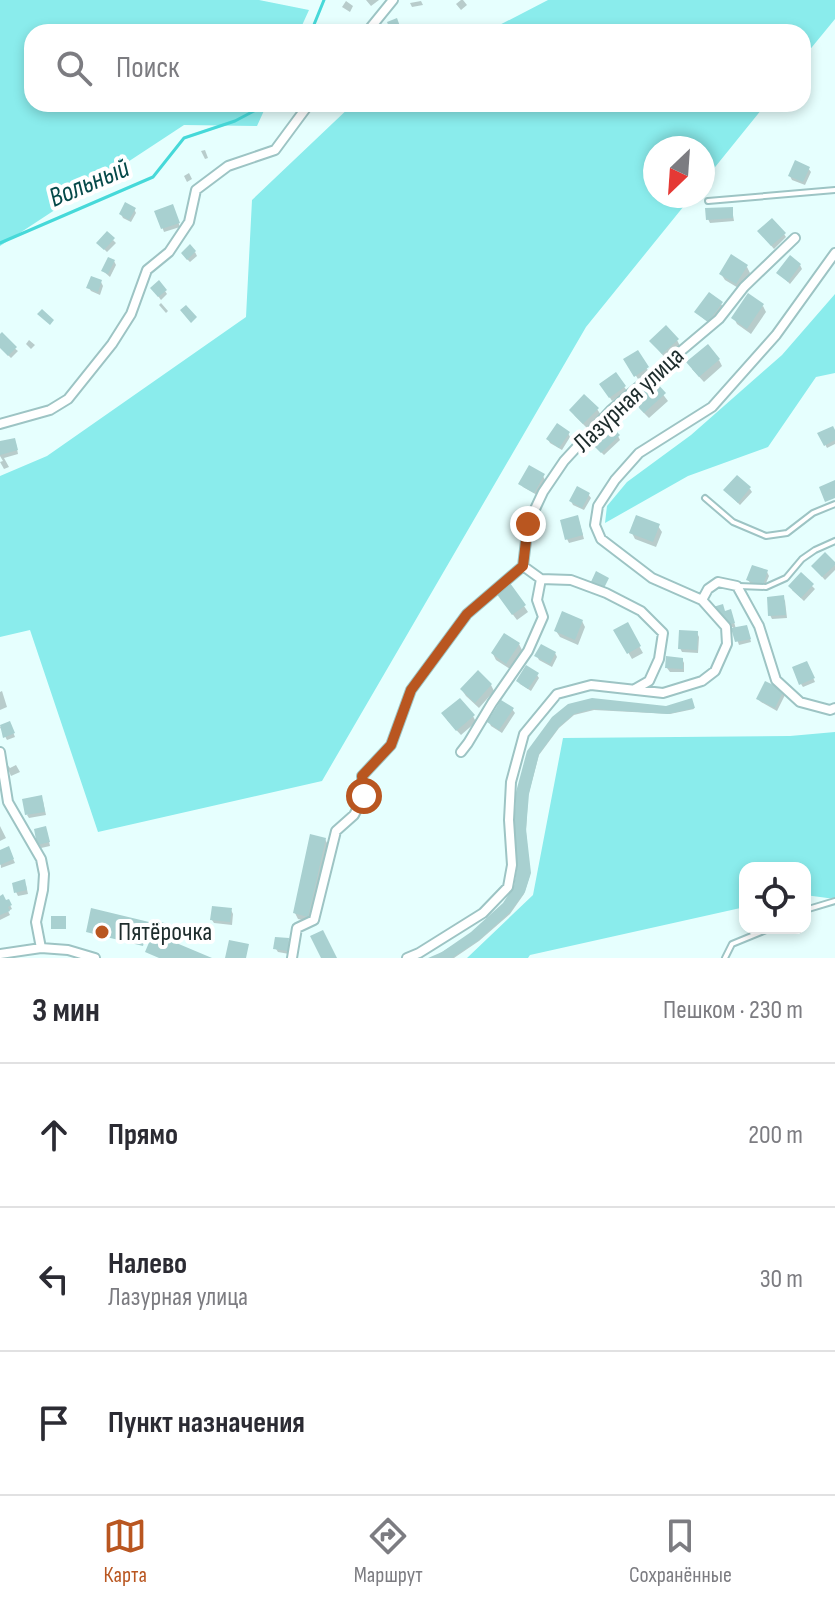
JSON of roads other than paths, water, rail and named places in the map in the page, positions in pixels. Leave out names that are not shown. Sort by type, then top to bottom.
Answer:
[{"type":"street","points":[[375,24],[393,0]]},
{"type":"street","points":[[0,424],[50,410],[68,399],[112,344],[131,314],[147,270],[169,252],[189,222],[196,190],[228,166],[275,150],[303,112]]},
{"type":"street","name":"Лазурная улица","points":[[523,566],[528,524],[543,492],[564,461],[611,410],[719,319],[744,287],[795,238]]},
{"type":"street","name":"Лазурная улица","points":[[407,958],[483,913],[508,887],[512,865],[509,820],[511,782],[524,734],[557,694],[591,685],[663,693],[702,681],[715,671],[727,644],[726,627],[702,600],[652,578],[601,539],[595,525],[598,506],[615,480],[639,453],[712,407],[776,335],[835,253]]},
{"type":"street","points":[[292,958],[297,928],[314,920],[336,831],[354,815],[364,796],[362,776],[391,745],[411,690],[467,614],[523,566],[541,579],[571,580],[606,593],[641,611],[663,633],[659,659],[649,681],[634,690]]},
{"type":"street","points":[[461,752],[528,651],[543,617],[537,600],[541,579]]},
{"type":"street","points":[[702,600],[708,589],[718,582],[737,586],[759,626],[776,680],[800,702],[830,710],[835,708]]},
{"type":"street","points":[[0,752],[8,802],[41,859],[44,874],[36,922],[41,948]]},
{"type":"street","points":[[0,954],[24,954],[41,948],[68,950],[95,958]]},
{"type":"lane","points":[[715,200],[835,190]]},
{"type":"lane","points":[[705,498],[733,522],[766,536],[787,533],[813,513],[835,504]]},
{"type":"lane","points":[[737,586],[766,587],[786,578],[802,559],[835,541]]},
{"type":"lane","points":[[811,908],[835,901]]},
{"type":"lane","points":[[725,958],[732,944],[756,934]]},
{"type":"waterway","name":"Вольный","points":[[314,24],[324,0]]},
{"type":"waterway","name":"Вольный","points":[[0,243],[153,177],[184,138],[252,112]]},
{"type":"place","name":"Пятёрочка","points":[[102,932]]}]
